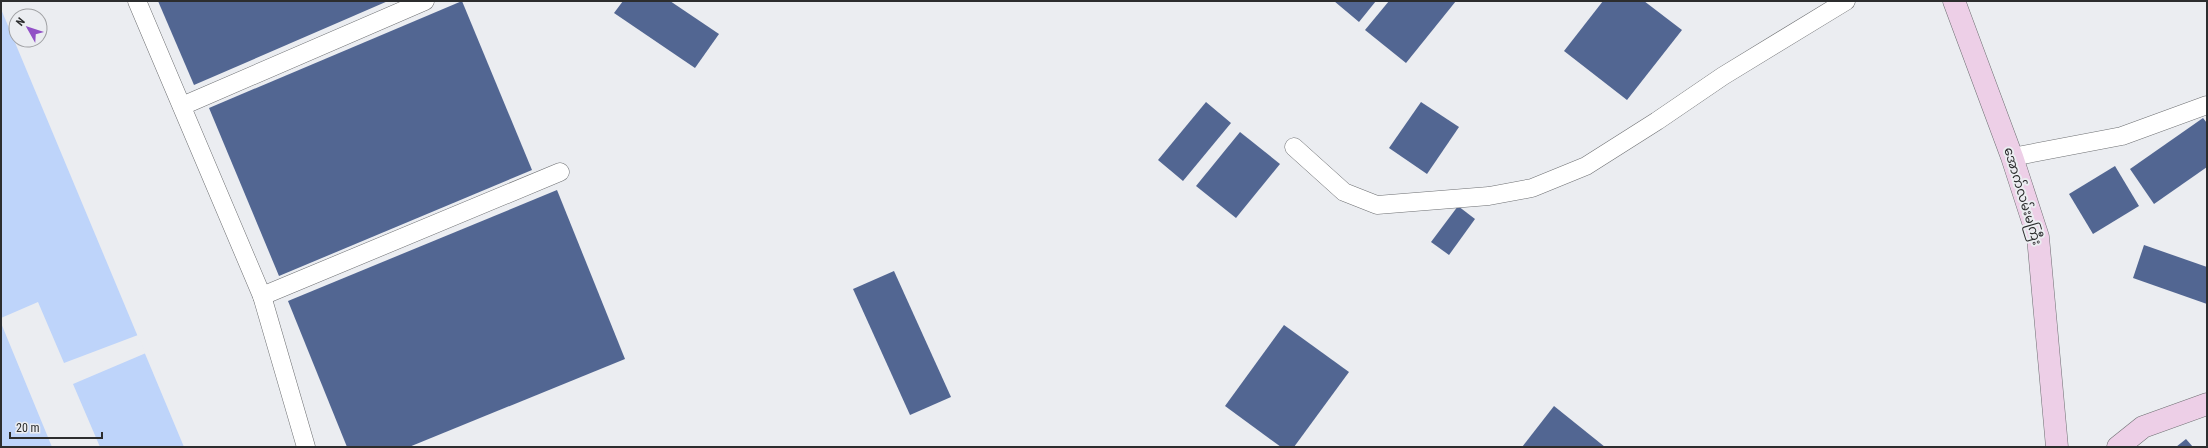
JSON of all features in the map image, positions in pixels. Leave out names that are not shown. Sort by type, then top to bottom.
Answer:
[{"type":"main road","name":"အောက်လမ်းမကြီး","points":[[1954,1],[2012,156],[2038,237],[2057,447]]},
{"type":"main road","points":[[2118,447],[2143,427],[2207,404]]},
{"type":"lane","points":[[137,1],[262,296],[306,447]]},
{"type":"lane","points":[[182,106],[425,1]]},
{"type":"lane","points":[[1294,148],[1344,192],[1377,205],[1489,196],[1532,188],[1586,166],[1657,122],[1723,76],[1846,1]]},
{"type":"lane","points":[[2012,156],[2122,136],[2207,105]]},
{"type":"lane","points":[[262,296],[560,172]]},
{"type":"water","points":[[1,9],[8,26],[8,48],[17,48],[184,447],[1,447]]},
{"type":"pier","points":[[38,302],[64,363],[138,335],[146,353],[73,384],[100,447],[52,447],[1,323],[1,318]]},
{"type":"building","points":[[158,1],[388,1],[194,85]]},
{"type":"building","points":[[462,1],[532,170],[279,276],[209,108]]},
{"type":"building","points":[[623,1],[670,1],[719,34],[695,68],[614,13]]},
{"type":"building","points":[[1334,1],[1376,1],[1359,22]]},
{"type":"building","points":[[1389,1],[1456,1],[1406,63],[1365,30]]},
{"type":"building","points":[[1603,1],[1644,1],[1682,30],[1627,100],[1564,51]]},
{"type":"building","points":[[1206,102],[1231,123],[1183,181],[1158,160]]},
{"type":"building","points":[[1421,102],[1459,127],[1427,174],[1389,148]]},
{"type":"building","points":[[2203,118],[2207,123],[2207,167],[2154,204],[2130,169]]},
{"type":"building","points":[[1240,132],[1280,164],[1236,218],[1196,186]]},
{"type":"building","points":[[2115,166],[2139,206],[2093,234],[2069,194]]},
{"type":"building","points":[[557,190],[625,359],[409,447],[347,447],[288,301]]},
{"type":"building","points":[[1458,206],[1475,219],[1449,255],[1431,242]]},
{"type":"building","points":[[2144,245],[2207,267],[2207,304],[2133,278]]},
{"type":"building","points":[[894,271],[951,397],[910,415],[853,289]]},
{"type":"building","points":[[1284,325],[1349,372],[1294,447],[1281,447],[1225,406]]},
{"type":"building","points":[[1554,406],[1605,447],[1522,447]]},
{"type":"building","points":[[2186,439],[2193,447],[2176,447]]}]
